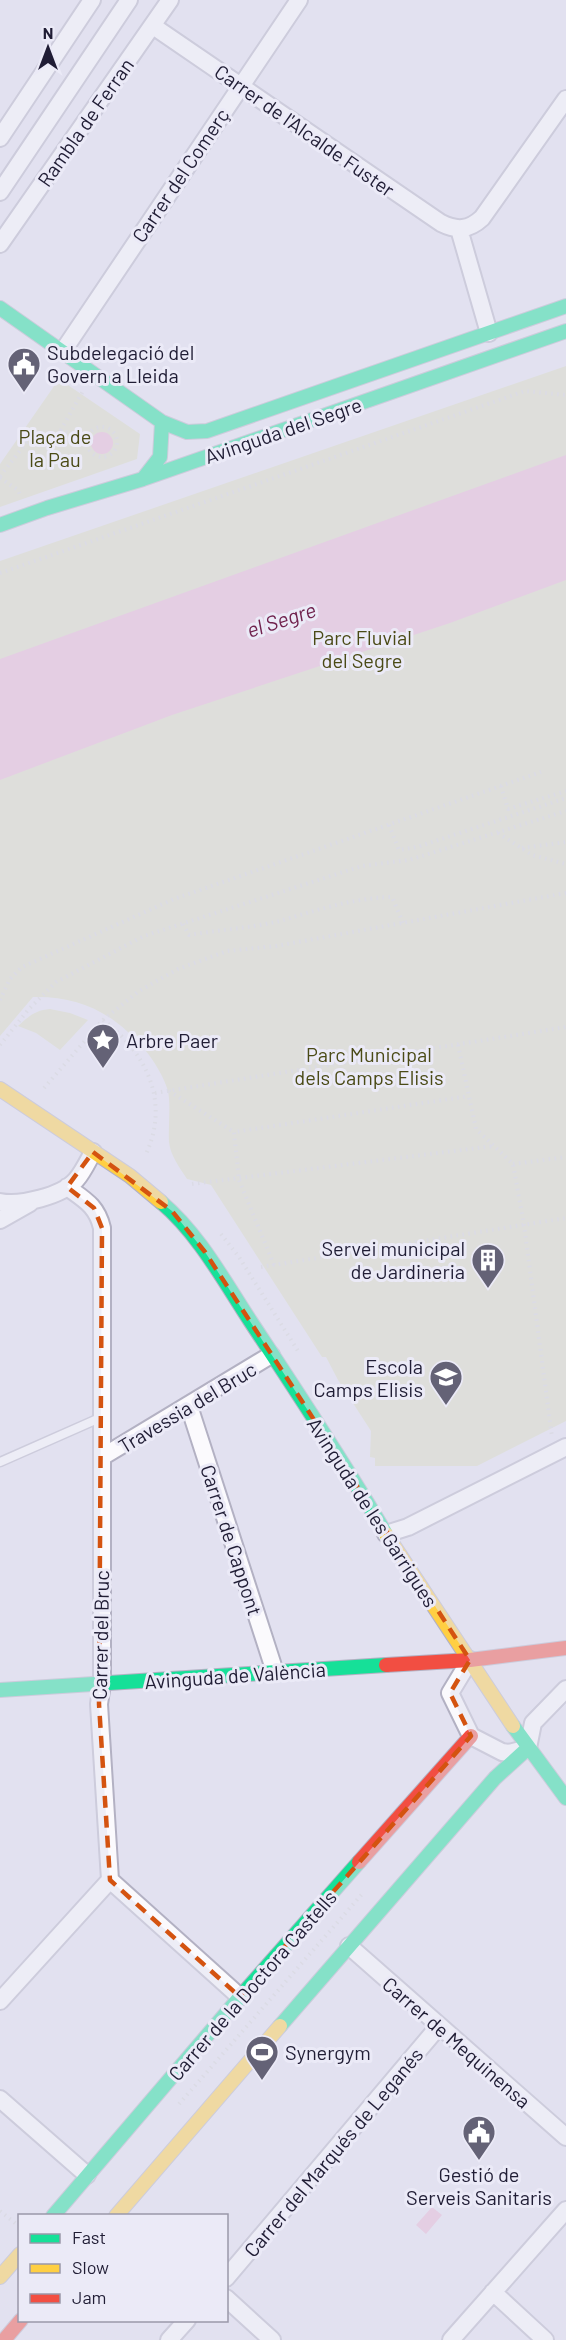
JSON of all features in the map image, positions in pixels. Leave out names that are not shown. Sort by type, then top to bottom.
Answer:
[{"type":"main road","name":"Avinguda del Segre","points":[[0,308],[162,422],[187,432],[207,431],[566,306]]},
{"type":"main road","name":"Avinguda del Segre","points":[[0,525],[143,478],[566,331]]},
{"type":"main road","points":[[143,478],[160,457],[162,422]]},
{"type":"main road","name":"Avinguda de les Garrigues","points":[[2,1095],[93,1152],[148,1191],[172,1211],[205,1252],[350,1472],[386,1534],[528,1748],[566,1798]]},
{"type":"main road","name":"Avinguda de València","points":[[0,1690],[470,1660],[566,1648]]},
{"type":"main road","name":"Carrer de la Doctora Castells","points":[[54,2214],[240,1997],[471,1736]]},
{"type":"main road","points":[[123,2213],[489,1784],[528,1748]]},
{"type":"main road","points":[[0,2277],[18,2256]]},
{"type":"main road","points":[[0,2324],[18,2324]]},
{"type":"main road","points":[[4,2340],[18,2324]]},
{"type":"street","points":[[0,138],[92,0]]},
{"type":"street","name":"Rambla de Ferran","points":[[0,192],[129,0]]},
{"type":"street","name":"Rambla de Ferran","points":[[0,244],[170,0]]},
{"type":"street","name":"Carrer del Comerç","points":[[63,351],[299,0]]},
{"type":"street","name":"Carrer de l'Alcalde Fuster","points":[[153,26],[441,223],[459,229]]},
{"type":"street","points":[[489,333],[459,229],[474,225],[482,218],[566,99]]},
{"type":"street","points":[[0,1220],[33,1201],[67,1187],[76,1179],[93,1152]]},
{"type":"street","name":"Carrer del Bruc","points":[[67,1187],[94,1208],[99,1215],[102,1228],[102,1683],[99,1704],[110,1880]]},
{"type":"street","points":[[0,1202],[33,1201]]},
{"type":"street","name":"Travessia del Bruc","points":[[102,1457],[271,1355]]},
{"type":"street","name":"Carrer de Cappont","points":[[189,1406],[275,1672]]},
{"type":"street","points":[[386,1534],[408,1527],[566,1447]]},
{"type":"street","points":[[470,1660],[450,1693],[471,1736],[502,1752],[509,1753],[528,1748],[533,1723],[566,1689]]},
{"type":"street","points":[[0,2001],[110,1880],[240,1997]]},
{"type":"street","name":"Carrer de Mequinensa","points":[[349,1946],[566,2138]]},
{"type":"street","name":"Carrer del Marqués de Leganés","points":[[228,2276],[439,2026]]},
{"type":"street","points":[[0,2099],[87,2175]]},
{"type":"street","points":[[451,2340],[566,2210]]},
{"type":"street","points":[[493,2292],[545,2340]]},
{"type":"street","points":[[228,2300],[272,2340]]},
{"type":"street","points":[[169,2340],[185,2322]]},
{"type":"lane","name":"Travessia del Bruc","points":[[0,1461],[102,1417]]},
{"type":"path","points":[[21,498],[18,490],[0,477],[27,442],[54,442],[84,390]]},
{"type":"path","points":[[0,573],[525,391],[566,395]]},
{"type":"path","points":[[112,430],[116,423]]},
{"type":"path","points":[[98,427],[112,430],[117,438],[117,447],[106,457],[97,457],[89,451],[88,437],[98,427]]},
{"type":"path","points":[[60,431],[88,437]]},
{"type":"path","points":[[0,1000],[10,979],[22,967],[174,899],[541,772]]},
{"type":"path","points":[[501,786],[508,809],[566,790]]},
{"type":"path","points":[[389,825],[399,850],[417,847],[566,798]]},
{"type":"path","points":[[0,1045],[28,1010],[56,982],[144,936],[362,866],[410,860],[566,811]]},
{"type":"path","points":[[498,832],[532,855],[566,864]]},
{"type":"path","points":[[522,848],[566,842]]},
{"type":"path","points":[[44,1088],[103,1020],[139,991],[178,969],[227,951],[276,946],[566,893]]},
{"type":"path","points":[[183,924],[189,935],[278,921],[319,908],[371,898],[392,897],[403,923]]},
{"type":"path","points":[[103,1020],[121,1034],[143,1064],[155,1093],[155,1135],[146,1154]]},
{"type":"path","points":[[155,1093],[566,1027]]},
{"type":"path","points":[[458,1045],[476,1129],[513,1164],[524,1225],[552,1435]]},
{"type":"path","points":[[168,1090],[234,1132],[469,1096]]},
{"type":"path","points":[[234,1132],[239,1180],[274,1265]]},
{"type":"path","points":[[192,1184],[239,1180],[493,1146]]},
{"type":"path","points":[[513,1164],[566,1157]]},
{"type":"path","points":[[261,1267],[566,1218]]},
{"type":"path","points":[[176,2107],[365,1891]]},
{"type":"path","points":[[0,2211],[18,2225]]},
{"type":"highlighted area","points":[[93,1152],[172,1211],[205,1252],[470,1660],[450,1693],[471,1736],[240,1997],[110,1880],[99,1704],[102,1228],[94,1208],[67,1187]]},
{"type":"green space","points":[[566,366],[566,1421],[477,1466],[375,1466],[375,1458],[370,1457],[371,1431],[326,1357],[322,1357],[211,1185],[187,1179],[176,1161],[169,1142],[168,1091],[152,1059],[134,1037],[109,1017],[82,1004],[67,1000],[33,997],[0,1036],[0,561]]},
{"type":"green space","name":"Plaça de la Pau","points":[[59,379],[140,434],[137,459],[0,507],[0,464]]},
{"type":"green space","points":[[50,1009],[88,1020],[60,1050],[36,1033],[18,1026],[36,1012]]},
{"type":"water","points":[[102,432],[110,435],[113,443],[110,451],[102,454],[94,451],[91,443],[94,435]]},
{"type":"water","name":"el Segre","points":[[566,455],[566,580],[450,623],[172,715],[0,780],[0,659]]},
{"type":"water","points":[[432,2207],[442,2215],[426,2234],[416,2225]]},
{"type":"traffic: fast","points":[[0,308],[162,422],[187,432],[207,431],[566,306]]},
{"type":"traffic: fast","points":[[0,525],[143,479],[566,331]]},
{"type":"traffic: fast","points":[[143,479],[160,457],[162,422]]},
{"type":"traffic: fast","points":[[161,1202],[187,1228],[210,1259],[337,1453],[386,1534]]},
{"type":"traffic: fast","points":[[0,1690],[386,1665]]},
{"type":"traffic: fast","points":[[513,1726],[566,1798]]},
{"type":"traffic: fast","points":[[280,2026],[495,1778],[528,1748]]},
{"type":"traffic: fast","points":[[55,2214],[359,1862]]},
{"type":"traffic: slow","points":[[0,1089],[130,1176],[161,1202]]},
{"type":"traffic: slow","points":[[386,1534],[513,1726]]},
{"type":"traffic: slow","points":[[118,2214],[280,2026]]},
{"type":"traffic: slow","points":[[0,2277],[18,2256]]},
{"type":"traffic: jam","points":[[386,1665],[470,1660],[566,1648]]},
{"type":"traffic: jam","points":[[359,1862],[471,1736]]},
{"type":"traffic: jam","points":[[4,2340],[19,2322]]},
{"type":"place","name":"Subdelegació del Govern a Lleida","points":[[24,393]]},
{"type":"place","name":"Arbre Paer","points":[[103,1069]]},
{"type":"place","name":"Servei municipal de Jardineria","points":[[488,1289]]},
{"type":"place","name":"Escola Camps Elisis","points":[[446,1406]]},
{"type":"place","name":"Synergym","points":[[262,2081]]},
{"type":"place","name":"Gestió de Serveis Sanitaris","points":[[479,2161]]},
{"type":"park label","name":"Parc Fluvial del Segre","points":[[362,648]]},
{"type":"park label","name":"Parc Municipal dels Camps Elisis","points":[[369,1066]]}]
